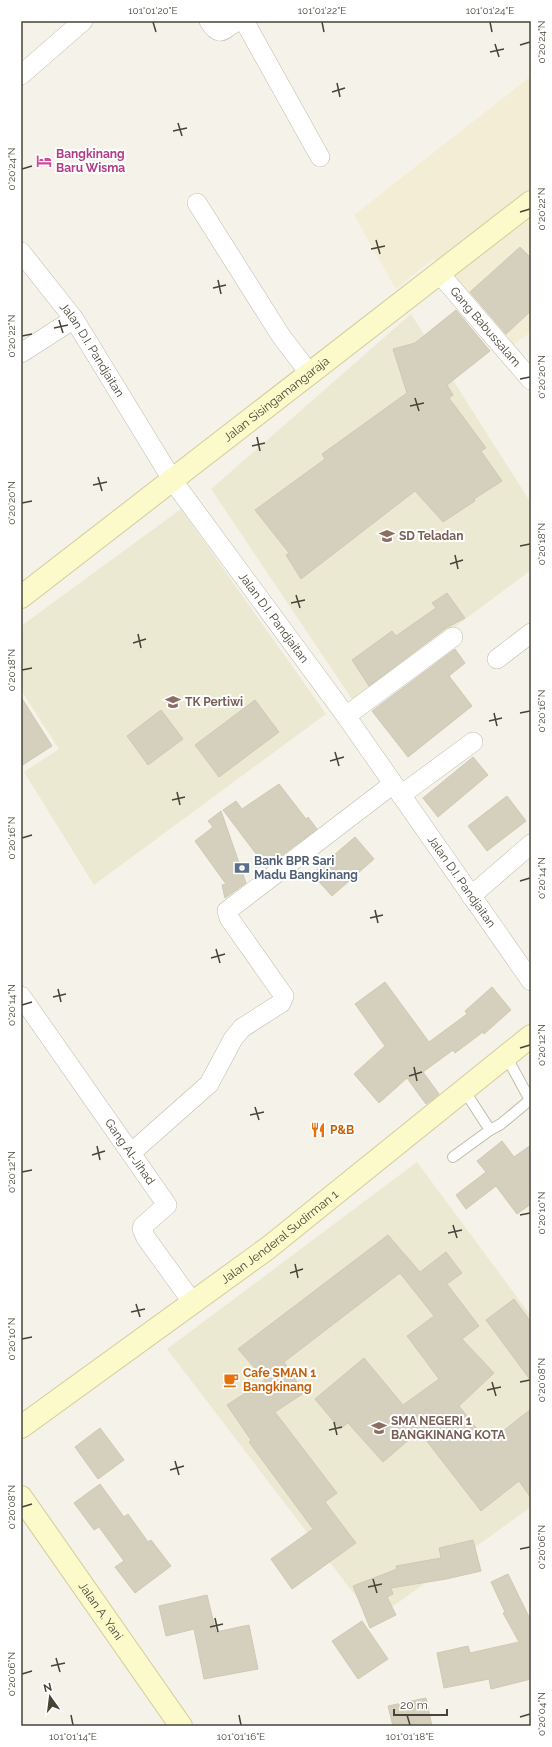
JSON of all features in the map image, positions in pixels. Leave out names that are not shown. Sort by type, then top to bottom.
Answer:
[{"type":"street","points":[[21,75],[83,21]]},
{"type":"street","points":[[209,21],[214,30],[218,31],[226,30],[239,21],[247,26],[320,157]]},
{"type":"street","name":"Jalan Sisingamangaraja","points":[[21,597],[173,481],[531,202]]},
{"type":"street","points":[[197,204],[281,336],[310,374]]},
{"type":"street","name":"Jalan D.I. Pandjaitan","points":[[21,252],[74,319],[173,481],[346,716],[531,981]]},
{"type":"street","name":"Gang Babussalam","points":[[439,273],[531,380]]},
{"type":"street","points":[[21,353],[74,319]]},
{"type":"street","points":[[497,659],[531,633]]},
{"type":"street","points":[[346,716],[453,637]]},
{"type":"street","points":[[131,1153],[209,1084],[233,1039],[242,1028],[282,1003],[284,999],[284,996],[229,918],[227,911],[397,790],[472,742]]},
{"type":"street","points":[[471,896],[531,844]]},
{"type":"street","name":"Gang Al-Jihad","points":[[21,996],[167,1205],[143,1226],[142,1229],[146,1238],[193,1303]]},
{"type":"street","name":"Jalan Jenderal Sudirman 1","points":[[21,1427],[268,1248],[531,1036]]},
{"type":"street","name":"Jalan A. Yani","points":[[21,1497],[181,1726]]},
{"type":"lane","points":[[453,1157],[490,1130],[501,1124],[530,1100],[506,1056]]},
{"type":"lane","points":[[464,1090],[490,1130]]},
{"type":"shaded area","points":[[531,76],[531,332],[511,346],[455,279],[433,259],[396,289],[354,215]]},
{"type":"shaded area","name":"SD Teladan","points":[[411,314],[531,503],[531,570],[354,702],[211,489]]},
{"type":"shaded area","name":"TK Pertiwi","points":[[181,509],[326,714],[94,885],[24,772],[59,749],[21,690],[21,626]]},
{"type":"shaded area","name":"SMA NEGERI 1 BANGKINANG KOTA","points":[[417,1162],[531,1316],[531,1507],[374,1620],[167,1349]]},
{"type":"building","points":[[520,247],[531,258],[531,311],[506,334],[470,292]]},
{"type":"building","points":[[456,310],[490,351],[447,385],[453,395],[449,398],[486,448],[481,451],[502,481],[443,522],[415,491],[301,579],[286,555],[289,553],[255,510],[325,459],[322,454],[407,393],[393,349],[415,343]]},
{"type":"building","points":[[447,593],[465,618],[446,628],[369,686],[352,660],[392,631],[396,636],[436,608],[432,603]]},
{"type":"building","points":[[455,649],[465,663],[449,676],[472,706],[408,757],[372,711]]},
{"type":"building","points":[[21,697],[52,746],[21,766]]},
{"type":"building","points":[[255,700],[279,732],[219,777],[195,745]]},
{"type":"building","points":[[161,710],[183,739],[148,765],[127,736]]},
{"type":"building","points":[[473,757],[488,775],[438,817],[423,798]]},
{"type":"building","points":[[279,784],[306,819],[308,817],[317,829],[266,867],[223,810],[236,801],[242,809]]},
{"type":"building","points":[[507,796],[526,821],[487,851],[468,826]]},
{"type":"building","points":[[221,811],[246,883],[225,898],[222,885],[226,884],[195,841],[213,827],[208,821]]},
{"type":"building","points":[[355,837],[374,859],[332,896],[312,874]]},
{"type":"building","points":[[385,982],[429,1042],[467,1014],[465,1011],[492,987],[511,1010],[484,1034],[483,1032],[455,1053],[453,1050],[423,1072],[439,1094],[426,1104],[407,1078],[379,1103],[354,1074],[385,1046],[355,1004]]},
{"type":"building","points":[[502,1141],[514,1157],[531,1145],[531,1204],[517,1214],[496,1186],[466,1209],[456,1195],[486,1172],[477,1161]]},
{"type":"building","points":[[388,1235],[420,1272],[446,1252],[462,1273],[447,1284],[479,1326],[462,1339],[494,1373],[459,1406],[488,1443],[531,1409],[531,1498],[519,1481],[481,1511],[419,1431],[383,1462],[348,1423],[340,1429],[315,1399],[364,1358],[403,1405],[439,1379],[407,1336],[434,1316],[400,1273],[284,1362],[304,1393],[275,1412],[337,1493],[325,1502],[356,1543],[292,1589],[271,1559],[313,1529],[249,1442],[251,1440],[227,1405],[265,1380],[238,1349]]},
{"type":"building","points":[[514,1299],[531,1322],[531,1381],[486,1320]]},
{"type":"building","points":[[100,1428],[124,1460],[98,1479],[75,1447]]},
{"type":"building","points":[[100,1484],[124,1517],[128,1514],[148,1542],[151,1540],[171,1566],[135,1593],[115,1567],[124,1561],[99,1527],[94,1530],[74,1503]]},
{"type":"building","points":[[473,1540],[481,1571],[446,1579],[391,1588],[393,1594],[387,1597],[396,1615],[370,1628],[353,1586],[397,1569],[396,1566],[441,1558],[439,1548]]},
{"type":"building","points":[[508,1574],[531,1621],[531,1679],[491,1689],[489,1679],[444,1688],[437,1653],[468,1646],[470,1653],[519,1642],[503,1613],[505,1612],[491,1582]]},
{"type":"building","points":[[207,1595],[216,1632],[249,1625],[258,1669],[204,1679],[194,1629],[166,1636],[159,1606]]},
{"type":"building","points":[[362,1621],[388,1659],[358,1679],[332,1641]]},
{"type":"building","points":[[426,1698],[432,1726],[393,1726],[388,1706]]},
{"type":"place","name":"Bangkinang Baru Wisma","points":[[44,161]]},
{"type":"place","name":"SD Teladan","points":[[387,536]]},
{"type":"place","name":"TK Pertiwi","points":[[173,702]]},
{"type":"place","name":"Bank BPR Sari Madu Bangkinang","points":[[242,868]]},
{"type":"place","name":"P&B","points":[[318,1130]]},
{"type":"place","name":"Cafe SMAN 1 Bangkinang","points":[[231,1380]]},
{"type":"place","name":"SMA NEGERI 1 BANGKINANG KOTA","points":[[379,1428]]}]
